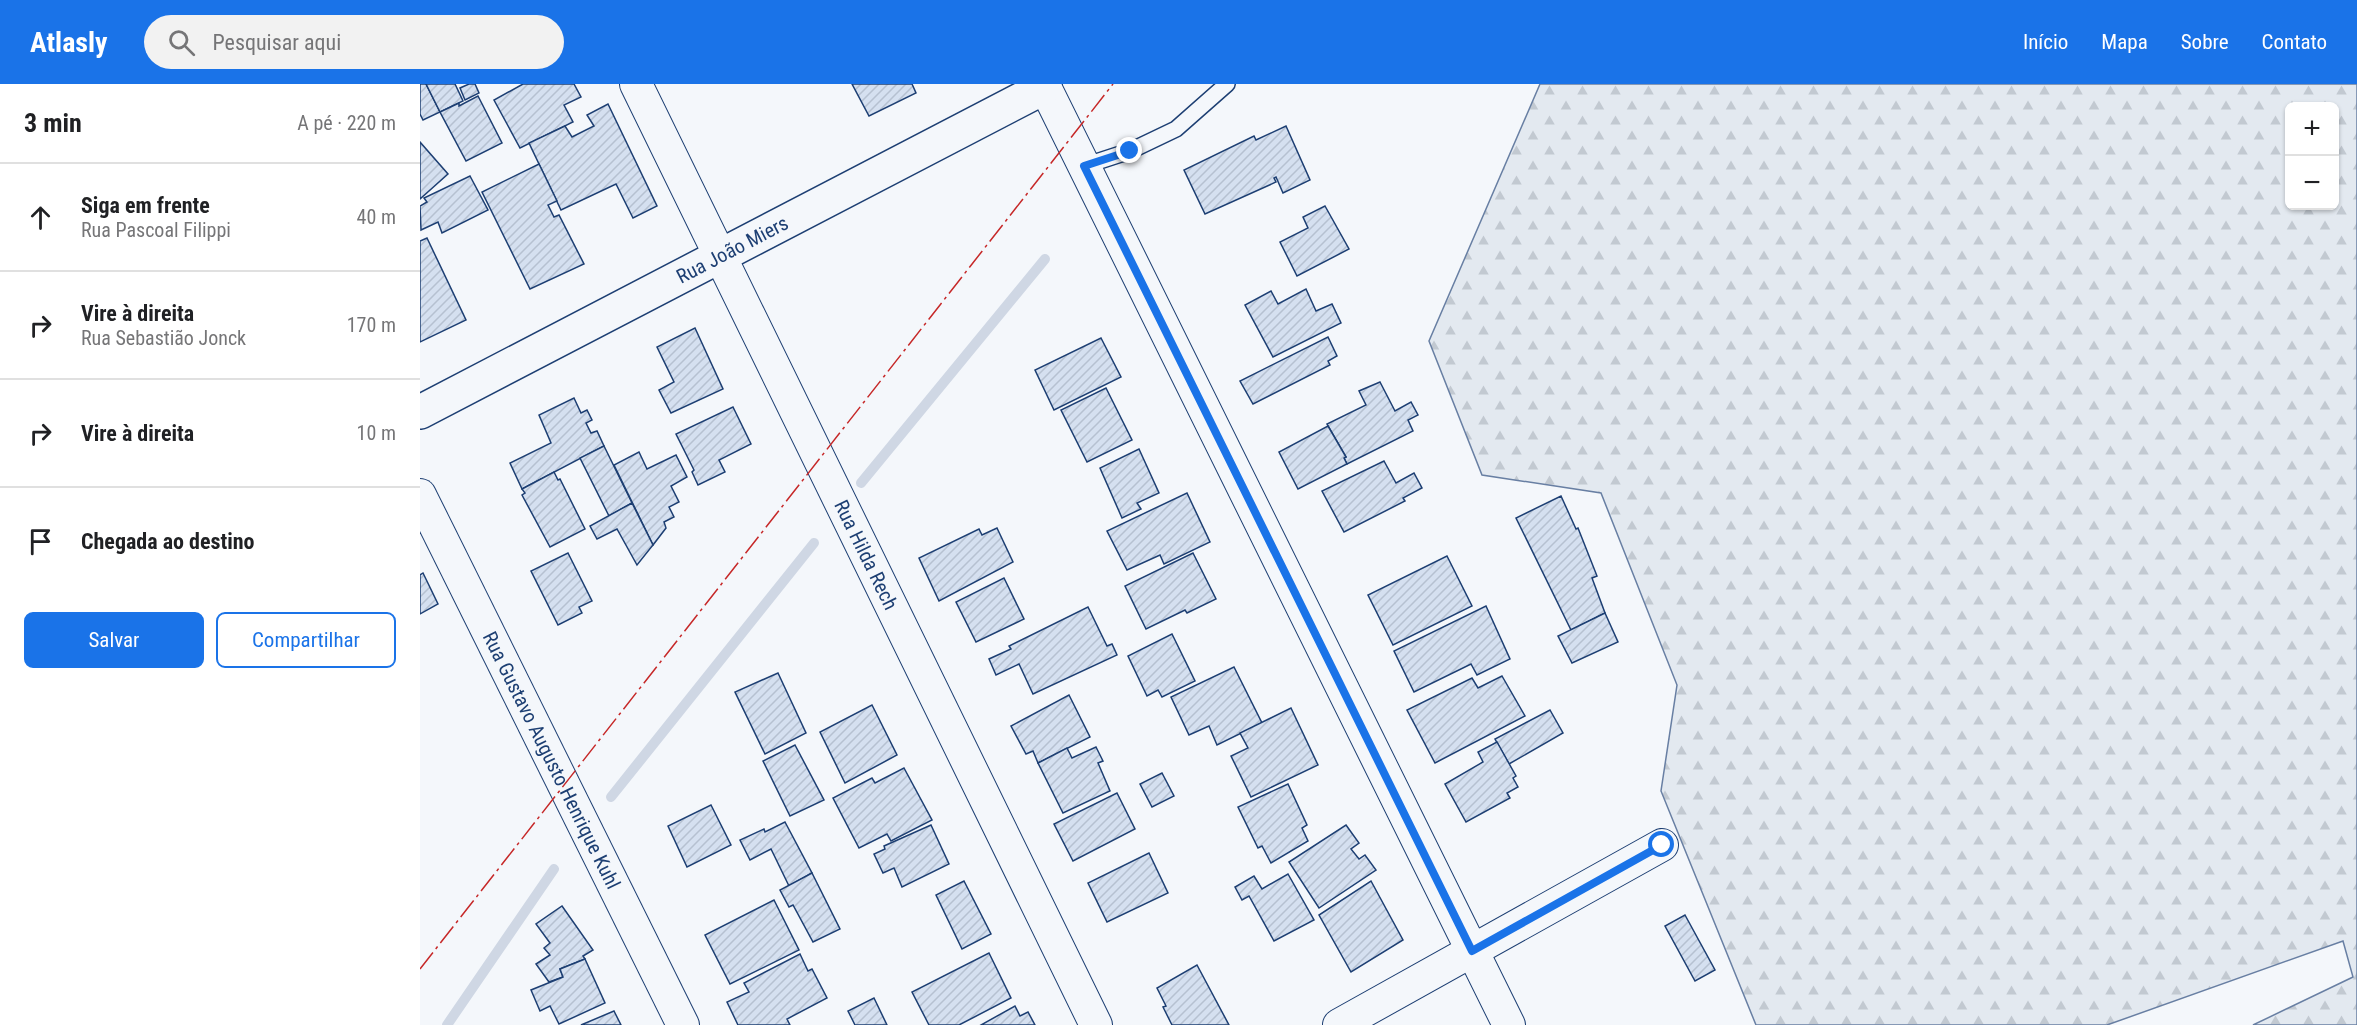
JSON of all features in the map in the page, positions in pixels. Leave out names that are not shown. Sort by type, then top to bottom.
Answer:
[{"type":"street","name":"Rua Hilda Rech","points":[[636,84],[1096,1025]]},
{"type":"street","name":"Rua João Miers","points":[[420,412],[1045,86]]},
{"type":"street","points":[[1045,86],[1509,1025]]},
{"type":"street","name":"Rua Gustavo Augusto Henrique Kuhl","points":[[420,495],[683,1025]]},
{"type":"street","points":[[1339,1025],[1662,845]]},
{"type":"lane","points":[[1084,166],[1130,151],[1176,129],[1227,84]]},
{"type":"green space","points":[[1540,84],[2357,84],[2357,1025],[2253,1025],[2353,977],[2343,941],[2107,1025],[1756,1025],[1661,791],[1677,685],[1601,493],[1482,475],[1429,341]]},
{"type":"building","points":[[420,84],[426,84],[440,112],[423,120],[420,114]]},
{"type":"building","points":[[426,84],[455,84],[463,101],[440,112]]},
{"type":"building","points":[[475,84],[479,93],[465,100],[460,88]]},
{"type":"building","points":[[523,84],[574,84],[581,97],[564,105],[573,122],[520,148],[494,100]]},
{"type":"building","points":[[852,84],[912,84],[916,93],[869,116]]},
{"type":"building","points":[[478,96],[502,143],[466,161],[440,112],[459,103],[459,106]]},
{"type":"building","points":[[608,104],[657,206],[633,218],[616,184],[561,210],[529,143],[565,126],[572,137],[594,126],[587,115]]},
{"type":"building","points":[[1286,126],[1310,180],[1283,193],[1276,177],[1274,178],[1276,182],[1205,214],[1184,170],[1254,136],[1256,140]]},
{"type":"building","points":[[420,142],[448,174],[420,199]]},
{"type":"building","points":[[539,164],[557,201],[548,205],[554,217],[559,215],[584,264],[530,289],[482,192]]},
{"type":"building","points":[[470,176],[488,210],[442,233],[438,222],[421,230],[420,206],[427,202],[424,198]]},
{"type":"building","points":[[1325,206],[1349,249],[1297,276],[1280,242],[1308,228],[1303,217]]},
{"type":"building","points":[[427,238],[466,320],[420,342],[420,241]]},
{"type":"building","points":[[1306,289],[1316,311],[1332,304],[1341,323],[1273,357],[1245,305],[1271,291],[1278,304]]},
{"type":"building","points":[[695,328],[723,389],[671,413],[659,390],[674,382],[657,347]]},
{"type":"building","points":[[1328,337],[1337,356],[1328,361],[1330,365],[1253,404],[1240,381]]},
{"type":"building","points":[[1101,338],[1121,377],[1054,410],[1035,370]]},
{"type":"building","points":[[1380,382],[1395,411],[1411,402],[1418,415],[1408,420],[1413,431],[1347,464],[1344,458],[1346,457],[1327,424],[1366,405],[1359,391]]},
{"type":"building","points":[[1106,388],[1132,440],[1087,462],[1061,410]]},
{"type":"building","points":[[574,398],[581,413],[587,410],[592,420],[586,423],[591,433],[597,431],[604,446],[522,489],[510,463],[551,443],[539,415]]},
{"type":"building","points":[[733,407],[751,444],[719,460],[725,472],[698,485],[692,472],[694,470],[676,434]]},
{"type":"building","points":[[1328,426],[1346,457],[1344,458],[1347,464],[1298,489],[1279,452]]},
{"type":"building","points":[[604,446],[632,503],[609,516],[580,458]]},
{"type":"building","points":[[1139,449],[1159,493],[1137,503],[1141,509],[1122,518],[1100,468]]},
{"type":"building","points":[[639,452],[647,469],[676,455],[687,477],[671,486],[679,502],[669,507],[674,517],[664,522],[666,528],[653,545],[614,465]]},
{"type":"building","points":[[1384,461],[1396,483],[1414,473],[1422,488],[1403,498],[1405,501],[1344,532],[1322,491]]},
{"type":"building","points":[[554,472],[558,480],[560,479],[585,529],[550,547],[522,495],[525,493],[522,489]]},
{"type":"building","points":[[1187,493],[1210,542],[1164,564],[1160,555],[1127,570],[1107,531]]},
{"type":"building","points":[[1561,496],[1576,529],[1578,528],[1597,576],[1592,578],[1605,613],[1571,630],[1516,518]]},
{"type":"building","points":[[632,503],[653,545],[637,565],[617,529],[597,539],[590,526]]},
{"type":"building","points":[[997,528],[1013,562],[939,601],[919,558],[979,529],[982,535]]},
{"type":"building","points":[[568,553],[592,601],[579,607],[582,613],[558,625],[531,571]]},
{"type":"building","points":[[1193,553],[1216,599],[1187,613],[1185,610],[1146,629],[1125,586]]},
{"type":"building","points":[[1447,556],[1472,606],[1393,645],[1368,595]]},
{"type":"building","points":[[423,573],[438,604],[420,614],[420,575]]},
{"type":"building","points":[[1004,578],[1024,619],[976,642],[956,602]]},
{"type":"building","points":[[1486,606],[1510,659],[1477,675],[1471,664],[1414,692],[1394,651]]},
{"type":"building","points":[[1088,607],[1107,646],[1112,644],[1117,655],[1033,694],[1019,664],[996,675],[989,659],[1011,649],[1009,646]]},
{"type":"building","points":[[1605,613],[1618,642],[1572,663],[1558,636]]},
{"type":"building","points":[[1172,634],[1195,681],[1162,697],[1158,690],[1147,696],[1128,656]]},
{"type":"building","points":[[1234,667],[1262,723],[1217,745],[1209,726],[1189,735],[1171,697]]},
{"type":"building","points":[[778,673],[806,733],[765,754],[735,692]]},
{"type":"building","points":[[1502,676],[1525,716],[1435,763],[1407,710],[1472,678],[1478,688]]},
{"type":"building","points":[[1069,695],[1090,737],[1038,763],[1033,751],[1026,754],[1011,726]]},
{"type":"building","points":[[872,705],[897,755],[845,783],[820,732]]},
{"type":"building","points":[[1291,708],[1318,765],[1251,797],[1231,756],[1248,748],[1240,733]]},
{"type":"building","points":[[1550,710],[1563,733],[1509,764],[1495,739]]},
{"type":"building","points":[[1497,742],[1516,776],[1513,778],[1518,787],[1507,793],[1510,798],[1466,822],[1445,784],[1483,762],[1478,752]]},
{"type":"building","points":[[795,745],[824,800],[790,816],[763,761]]},
{"type":"building","points":[[1096,747],[1103,761],[1098,763],[1110,791],[1063,813],[1038,763],[1067,748],[1072,758]]},
{"type":"building","points":[[904,768],[932,820],[891,841],[887,834],[859,848],[833,798],[872,778],[875,783]]},
{"type":"building","points":[[1162,773],[1174,796],[1152,807],[1140,784]]},
{"type":"building","points":[[1288,784],[1307,825],[1302,828],[1308,841],[1271,863],[1262,846],[1258,848],[1238,807]]},
{"type":"building","points":[[1117,793],[1135,829],[1073,861],[1054,824]]},
{"type":"building","points":[[711,805],[731,845],[687,867],[668,826]]},
{"type":"building","points":[[785,822],[812,873],[789,886],[771,849],[750,860],[740,840],[764,829],[765,832]]},
{"type":"building","points":[[931,825],[949,864],[902,887],[894,868],[883,873],[874,854],[885,849],[884,846]]},
{"type":"building","points":[[1346,825],[1359,843],[1351,849],[1359,859],[1365,855],[1376,870],[1319,908],[1289,862]]},
{"type":"building","points":[[1149,853],[1168,893],[1107,922],[1088,883]]},
{"type":"building","points":[[812,873],[840,929],[813,942],[793,905],[789,907],[780,890]]},
{"type":"building","points":[[1288,874],[1314,920],[1274,941],[1249,896],[1242,900],[1235,887],[1254,876],[1262,889]]},
{"type":"building","points":[[964,881],[991,934],[962,949],[936,895]]},
{"type":"building","points":[[1371,881],[1403,940],[1351,972],[1319,915]]},
{"type":"building","points":[[774,900],[799,950],[730,984],[705,935]]},
{"type":"building","points":[[562,906],[593,950],[583,956],[585,959],[560,969],[563,977],[549,982],[536,964],[550,955],[544,948],[550,943],[536,924]]},
{"type":"building","points":[[1685,915],[1715,970],[1695,981],[1665,926]]},
{"type":"building","points":[[989,953],[1011,998],[959,1025],[929,1025],[912,992]]},
{"type":"building","points":[[800,954],[808,971],[812,969],[827,998],[787,1019],[790,1025],[738,1025],[727,1002],[749,992],[744,983]]},
{"type":"building","points":[[585,959],[605,1003],[559,1024],[550,1006],[540,1011],[531,990],[563,977],[560,969]]},
{"type":"building","points":[[1197,965],[1229,1025],[1172,1025],[1157,988]]},
{"type":"building","points":[[874,998],[887,1025],[855,1025],[848,1011]]},
{"type":"building","points":[[1015,1006],[1020,1016],[1028,1012],[1035,1025],[981,1025]]},
{"type":"building","points":[[614,1011],[621,1025],[581,1025]]},
{"type":"waterway","points":[[861,483],[1045,259]]},
{"type":"waterway","points":[[611,797],[814,543]]},
{"type":"waterway","points":[[447,1025],[554,869]]},
{"type":"power","points":[[420,969],[1113,84]]},
{"type":"route","points":[[1130,151],[1084,166],[1472,951],[1662,845]]}]
